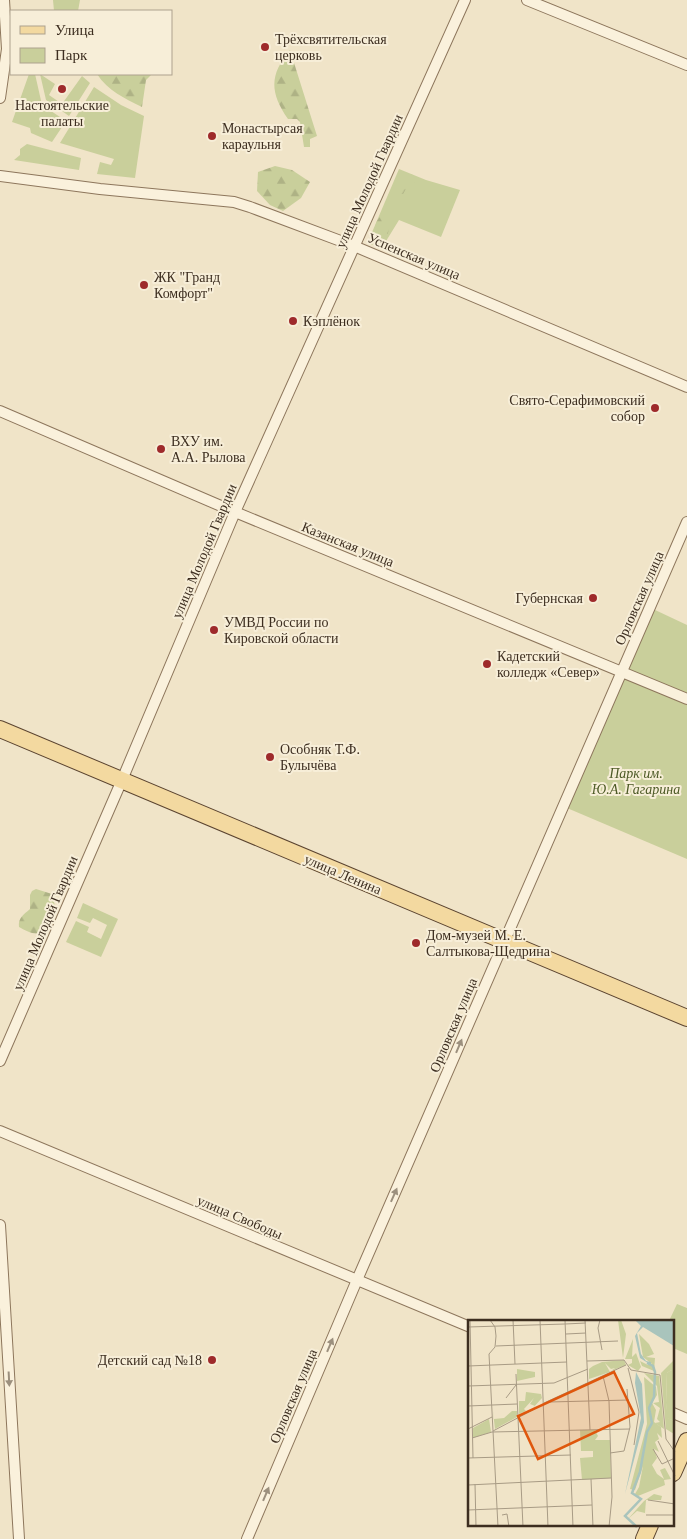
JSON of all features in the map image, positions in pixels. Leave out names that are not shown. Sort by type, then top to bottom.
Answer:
[{"type":"main road","name":"улица Ленина","points":[[0,729],[687,1018]]},
{"type":"main road","points":[[674,1471],[687,1441]]},
{"type":"main road","points":[[644,1539],[650,1526]]},
{"type":"street","points":[[0,98],[7,49],[4,0]]},
{"type":"street","name":"улица Молодой Гвардии","points":[[0,1062],[235,512],[465,0]]},
{"type":"street","points":[[527,0],[687,66]]},
{"type":"street","name":"Успенская улица","points":[[0,176],[100,189],[234,202],[354,246],[687,387]]},
{"type":"street","name":"Казанская улица","points":[[0,411],[235,512],[687,699]]},
{"type":"street","name":"Орловская улица","points":[[247,1539],[357,1280],[687,522]]},
{"type":"street","name":"улица Свободы","points":[[0,1131],[468,1327]]},
{"type":"street","points":[[0,1225],[19,1539]]},
{"type":"street","points":[[674,1413],[687,1418]]},
{"type":"green space","points":[[53,0],[80,0],[78,10],[54,10]]},
{"type":"green space","points":[[290,50],[317,136],[310,139],[310,147],[304,147],[300,122],[297,119],[288,119],[282,110],[275,92],[275,76],[283,59]]},
{"type":"green space","points":[[29,75],[35,75],[42,105],[66,121],[52,142],[31,133],[30,128],[12,122]]},
{"type":"green space","points":[[40,75],[55,84],[49,95],[62,104],[82,76],[90,83],[69,116],[46,100]]},
{"type":"green space","points":[[98,75],[151,75],[146,80],[142,107],[111,90]]},
{"type":"green space","points":[[94,87],[121,105],[144,116],[135,178],[97,174],[100,162],[111,165],[114,159],[60,143]]},
{"type":"green space","points":[[27,144],[81,158],[79,170],[14,160],[20,155],[20,149]]},
{"type":"green space","points":[[275,166],[292,170],[310,182],[301,198],[283,211],[270,205],[257,191],[258,172]]},
{"type":"green space","points":[[399,169],[426,180],[460,190],[441,237],[399,220],[383,246],[377,243],[371,245],[370,237]]},
{"type":"green space","points":[[406,174],[416,177],[414,183],[407,187],[403,194],[397,194],[395,190],[397,182],[399,178]]},
{"type":"green space","points":[[385,209],[390,210],[387,240],[384,244],[382,240],[375,243],[371,238],[377,221]]},
{"type":"green space","name":"Парк им. Ю.А. Гагарина","points":[[653,609],[687,625],[687,859],[567,808]]},
{"type":"green space","points":[[36,889],[52,894],[55,906],[44,931],[41,933],[32,933],[19,927],[20,919],[30,909],[30,895]]},
{"type":"green space","points":[[83,903],[118,919],[101,957],[66,942],[76,921],[89,927],[87,932],[101,939],[107,925],[93,918],[90,923],[77,918]]},
{"type":"green space","points":[[677,1304],[687,1308],[687,1354],[674,1348],[674,1320],[669,1320]]},
{"type":"place","name":"Трёхсвятительская церковь","points":[[265,47]]},
{"type":"place","name":"Настоятельские палаты","points":[[62,89]]},
{"type":"place","name":"Монастырсая караульня","points":[[212,136]]},
{"type":"place","name":"ЖК \"Гранд Комфорт\"","points":[[144,285]]},
{"type":"place","name":"Кэплёнок","points":[[293,321]]},
{"type":"place","name":"Свято-Серафимовский собор","points":[[655,408]]},
{"type":"place","name":"ВХУ им. А.А. Рылова","points":[[161,449]]},
{"type":"place","name":"Губернская","points":[[593,598]]},
{"type":"place","name":"УМВД России по Кировской области","points":[[214,630]]},
{"type":"place","name":"Кадетский колледж «Север»","points":[[487,664]]},
{"type":"place","name":"Особняк Т.Ф. Булычёва","points":[[270,757]]},
{"type":"place","name":"Дом-музей М. Е. Салтыкова-Щедрина","points":[[416,943]]},
{"type":"place","name":"Детский сад №18","points":[[212,1360]]}]
